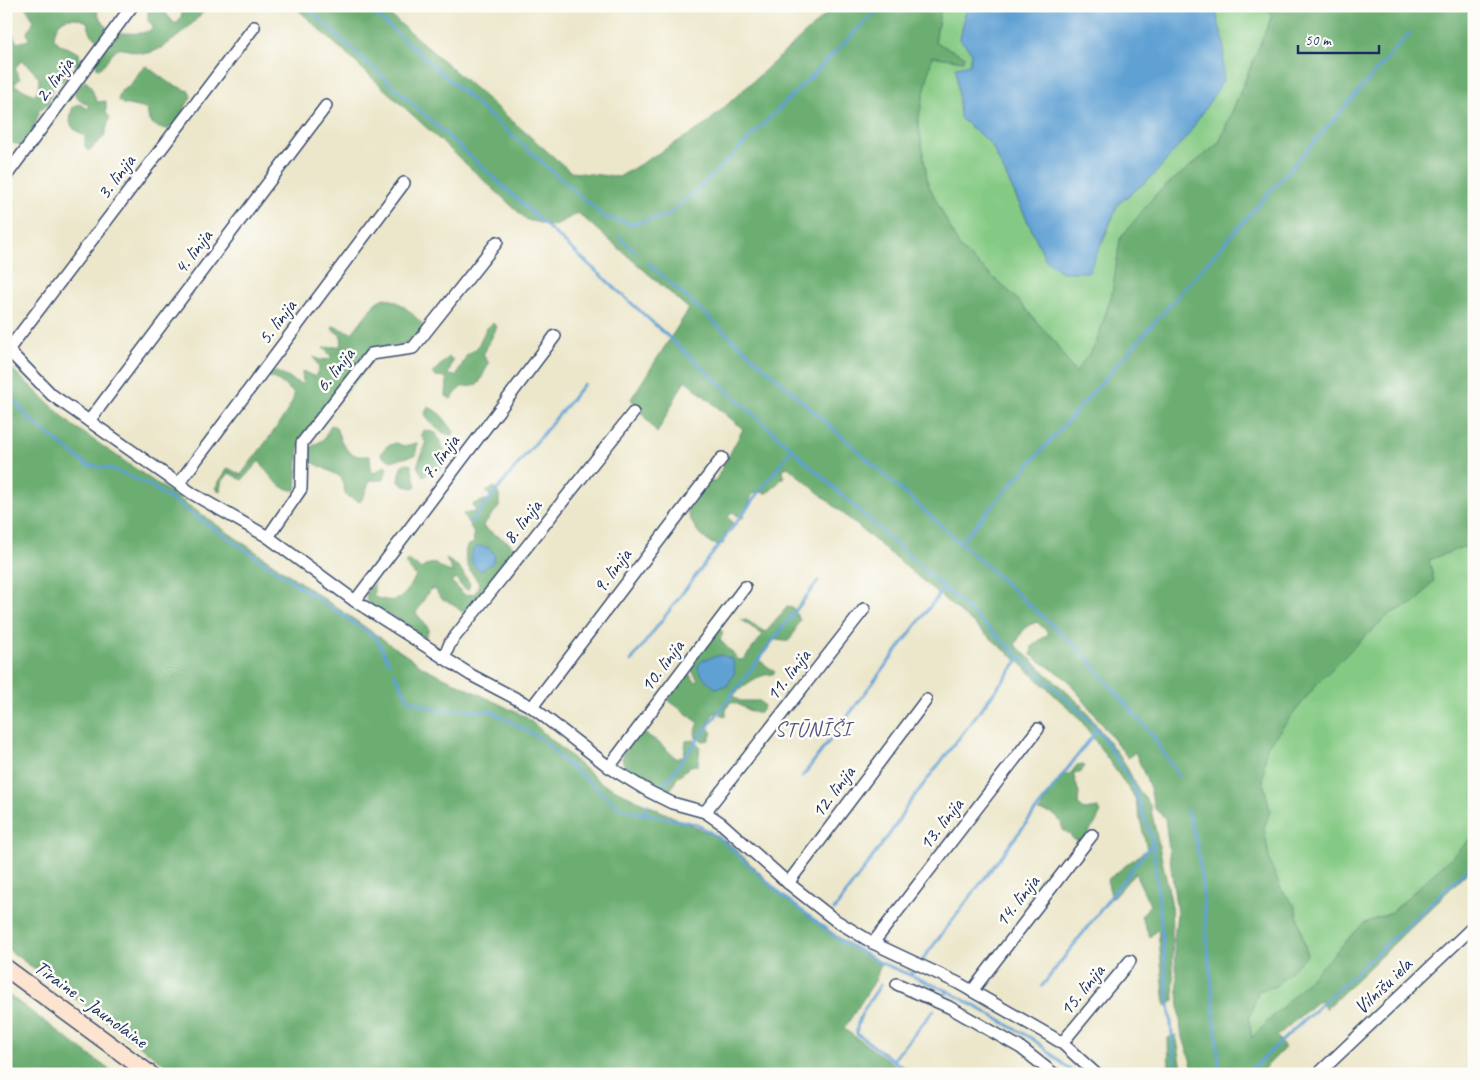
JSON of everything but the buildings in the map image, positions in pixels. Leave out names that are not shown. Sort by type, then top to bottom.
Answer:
[{"type":"main road","name":"Tīraine - Jaunolaine","points":[[6,968],[150,1074]]},
{"type":"street","name":"2. līnija","points":[[6,176],[132,6]]},
{"type":"street","name":"3. līnija","points":[[7,349],[254,27]]},
{"type":"street","name":"4. līnija","points":[[89,421],[326,106]]},
{"type":"street","name":"5. līnija","points":[[179,483],[404,183]]},
{"type":"street","name":"6. līnija","points":[[268,537],[302,489],[302,443],[371,354],[413,348],[497,242]]},
{"type":"street","name":"7. līnija","points":[[355,601],[555,336]]},
{"type":"street","points":[[7,349],[52,395],[193,494],[268,537],[355,601],[444,658],[486,684],[532,707],[609,767],[672,803],[705,812],[721,822],[788,883],[835,920],[873,943],[972,991],[1062,1043],[1096,1074]]},
{"type":"street","name":"8. līnija","points":[[444,658],[450,643],[633,413]]},
{"type":"street","name":"9. līnija","points":[[532,707],[722,458]]},
{"type":"street","name":"10. līnija","points":[[609,767],[745,588]]},
{"type":"street","name":"11. līnija","points":[[705,812],[864,609]]},
{"type":"street","name":"12. līnija","points":[[788,883],[926,700]]},
{"type":"street","name":"13. līnija","points":[[873,943],[1038,728]]},
{"type":"street","name":"14. līnija","points":[[972,991],[1092,835]]},
{"type":"street","name":"Vilnīšu iela","points":[[1318,1074],[1474,926]]},
{"type":"street","name":"15. līnija","points":[[1062,1043],[1130,961]]},
{"type":"street","points":[[897,984],[948,1007],[1020,1048],[1054,1074]]},
{"type":"green space","points":[[25,6],[97,6],[98,15],[107,28],[100,41],[91,34],[87,22],[70,18],[61,22],[55,31],[54,38],[61,45],[79,53],[81,65],[72,63],[70,65],[71,74],[62,82],[54,72],[51,72],[50,77],[53,83],[47,106],[39,110],[29,138],[26,142],[19,145],[6,141],[6,98],[11,90],[10,87],[6,87],[10,52],[6,47],[6,29],[13,35],[17,43],[29,40],[27,32],[34,21]],"holes":[[[21,61],[27,64],[39,78],[38,90],[34,95],[14,85],[20,79],[15,68]]]},
{"type":"green space","points":[[148,6],[164,11],[174,23],[178,23],[182,14],[180,6],[208,6],[189,27],[162,47],[147,53],[116,49],[101,68],[97,68],[96,62],[115,34],[143,33],[152,29],[153,26],[148,21]]},
{"type":"green space","points":[[294,6],[380,6],[571,172],[619,177],[705,125],[835,6],[941,6],[935,42],[964,56],[963,61],[932,56],[918,121],[928,184],[960,248],[1012,294],[1054,341],[1075,373],[1096,344],[1112,294],[1120,239],[1156,194],[1219,143],[1272,16],[1265,6],[1474,6],[1474,543],[1429,560],[1434,580],[1417,602],[1391,613],[1359,642],[1317,684],[1266,748],[1263,781],[1270,811],[1264,828],[1270,863],[1281,889],[1295,906],[1307,955],[1276,986],[1258,991],[1249,1020],[1252,1038],[1363,924],[1392,912],[1474,836],[1474,866],[1326,1009],[1319,1000],[1277,1036],[1285,1048],[1259,1074],[1199,1074],[1192,1066],[1181,1031],[1174,940],[1177,914],[1165,818],[1154,808],[1150,788],[1135,752],[1128,758],[1068,680],[1031,655],[1032,646],[1049,633],[1037,622],[1029,625],[1022,632],[1015,645],[1082,706],[1124,762],[1138,789],[1150,805],[1171,901],[1174,1001],[1165,1006],[1158,929],[1150,937],[1141,916],[1150,905],[1135,873],[1112,899],[1107,880],[1147,849],[1135,798],[1080,719],[1020,663],[788,467],[783,469],[784,477],[768,493],[757,492],[752,495],[743,518],[740,518],[733,512],[729,514],[728,517],[733,523],[726,532],[723,544],[711,543],[700,535],[687,511],[708,482],[716,480],[743,429],[685,380],[657,433],[631,399],[689,309],[578,213],[554,226],[527,220]]},
{"type":"green space","points":[[941,6],[967,6],[960,39],[971,52],[960,118],[991,144],[1046,260],[1103,242],[1118,204],[1154,175],[1224,43],[1214,6],[1265,6],[1272,15],[1219,143],[1156,194],[1120,239],[1112,294],[1096,344],[1075,374],[1054,341],[1012,294],[960,248],[928,184],[918,121],[932,56],[963,61],[964,56],[935,42]]},
{"type":"green space","points":[[146,66],[169,83],[189,91],[191,97],[177,122],[169,129],[159,128],[149,121],[147,109],[123,104],[118,100],[121,91],[130,85]]},
{"type":"green space","points":[[85,81],[90,85],[97,102],[106,101],[106,113],[110,117],[104,137],[88,151],[85,146],[85,136],[73,128],[70,122],[73,107],[79,104],[88,109],[89,106],[75,96],[75,90]]},
{"type":"green space","points":[[385,298],[391,299],[411,312],[423,325],[416,336],[408,342],[384,347],[299,447],[296,490],[284,488],[270,476],[259,461],[242,480],[229,473],[221,483],[220,492],[215,488],[228,468],[241,475],[281,421],[293,400],[294,393],[279,381],[268,376],[269,373],[277,372],[301,384],[303,383],[302,371],[315,377],[319,368],[314,357],[320,360],[331,359],[331,356],[323,348],[340,346],[342,340],[340,335],[332,329],[333,326],[352,333],[376,302]]},
{"type":"green space","points":[[493,323],[497,327],[483,355],[489,363],[479,383],[473,386],[461,387],[451,399],[446,396],[447,380],[443,376],[436,377],[432,373],[449,357],[453,360],[448,375],[456,376],[467,355],[477,348],[486,329]]},
{"type":"green space","points":[[6,363],[72,425],[423,667],[526,717],[601,783],[729,843],[791,903],[847,943],[881,962],[876,979],[844,1029],[908,1074],[178,1074],[6,948]]},
{"type":"green space","points":[[428,407],[443,417],[454,432],[453,435],[441,431],[433,425],[425,413]]},
{"type":"green space","points":[[331,425],[336,427],[341,440],[349,451],[358,456],[370,456],[371,471],[374,473],[385,466],[387,468],[384,480],[370,480],[360,502],[346,496],[341,477],[310,461],[308,456],[311,447],[324,439]]},
{"type":"green space","points":[[424,430],[436,433],[446,454],[442,469],[423,476],[417,466],[426,443],[421,435]]},
{"type":"green space","points":[[396,443],[404,446],[417,443],[416,455],[391,461],[382,456],[381,453],[387,446]]},
{"type":"green space","points":[[406,463],[411,465],[416,486],[414,488],[404,486],[399,482],[401,466]]},
{"type":"green space","points":[[494,487],[499,495],[499,507],[483,525],[484,528],[510,543],[514,551],[483,595],[475,603],[462,612],[453,604],[440,598],[436,590],[430,589],[416,613],[429,629],[425,638],[397,619],[368,604],[367,592],[374,583],[374,597],[395,600],[404,595],[416,576],[405,563],[409,560],[421,569],[427,565],[434,564],[453,572],[446,559],[459,567],[470,584],[468,590],[462,587],[456,578],[451,581],[465,595],[476,593],[479,583],[466,561],[467,546],[474,543],[473,531],[463,514],[476,512],[473,504],[489,499],[490,496],[486,492]],"holes":[[[492,551],[495,555],[493,562],[479,570],[471,561]]]},
{"type":"green space","points":[[1474,543],[1474,836],[1392,912],[1363,924],[1252,1038],[1249,1020],[1258,991],[1276,986],[1307,955],[1295,906],[1281,889],[1270,863],[1264,828],[1270,811],[1263,781],[1266,748],[1317,684],[1359,642],[1391,613],[1417,602],[1429,560]]},
{"type":"green space","points":[[787,607],[793,608],[800,620],[793,635],[788,641],[772,640],[759,660],[775,672],[751,681],[733,696],[740,701],[760,701],[764,706],[760,713],[730,702],[726,710],[726,716],[723,717],[718,711],[713,714],[707,726],[712,732],[709,740],[704,741],[696,738],[695,732],[699,723],[668,700],[687,672],[696,682],[698,680],[692,671],[692,662],[716,633],[721,630],[723,632],[720,640],[739,660],[744,659],[762,634],[741,620],[746,620],[766,632]]},
{"type":"green space","points":[[640,731],[657,741],[677,759],[684,755],[686,741],[694,740],[700,746],[698,765],[690,766],[677,778],[671,789],[666,790],[638,777],[625,766],[622,760],[624,751]]},
{"type":"green space","points":[[1083,764],[1085,766],[1080,773],[1073,773],[1079,793],[1078,804],[1084,810],[1098,808],[1101,812],[1095,824],[1082,841],[1073,839],[1070,834],[1063,830],[1061,822],[1053,814],[1039,811],[1060,777],[1070,774],[1077,765]]},
{"type":"green space","points":[[6,993],[115,1074],[6,1074]]},
{"type":"green space","points":[[1176,1035],[1183,1074],[1169,1074],[1168,1038]]},
{"type":"water","points":[[967,6],[1214,6],[1224,43],[1223,81],[1188,135],[1154,175],[1118,204],[1089,272],[1061,272],[1046,260],[991,144],[960,118],[956,67],[970,64],[971,52],[960,39]]},
{"type":"water","points":[[478,546],[489,548],[495,555],[493,562],[481,571],[471,561],[473,550]]},
{"type":"water","points":[[722,655],[733,660],[735,672],[727,686],[715,688],[703,676],[698,667],[704,660]]},
{"type":"waterway","points":[[305,6],[1086,717],[1103,737],[1133,785],[1153,842],[1176,1074]]},
{"type":"waterway","points":[[366,6],[604,217],[632,224],[669,215],[713,175],[881,6]]},
{"type":"waterway","points":[[959,544],[1410,33]]},
{"type":"waterway","points":[[619,237],[636,252]]},
{"type":"waterway","points":[[648,263],[1081,651],[1152,735],[1179,777]]},
{"type":"waterway","points":[[470,523],[584,384]]},
{"type":"waterway","points":[[6,388],[28,418],[87,465],[113,469],[149,485],[376,638],[389,662]]},
{"type":"waterway","points":[[631,661],[792,449]]},
{"type":"waterway","points":[[659,791],[818,581]]},
{"type":"waterway","points":[[802,777],[944,588]]},
{"type":"waterway","points":[[834,910],[894,828],[907,806],[1021,657]]},
{"type":"waterway","points":[[394,673],[409,700],[435,709],[491,711],[542,739],[559,757],[621,809],[696,824],[718,837],[779,893],[845,944],[879,962],[948,991],[1033,1039],[1075,1074]]},
{"type":"waterway","points":[[923,959],[1097,730]]},
{"type":"waterway","points":[[641,815],[648,805]]},
{"type":"waterway","points":[[1187,810],[1196,839],[1201,874],[1220,1074]]},
{"type":"waterway","points":[[1042,986],[1153,842]]},
{"type":"waterway","points":[[1246,1074],[1474,863]]},
{"type":"waterway","points":[[910,975],[914,971]]},
{"type":"waterway","points":[[880,985],[861,1015],[857,1034],[912,1074]]},
{"type":"waterway","points":[[945,995],[948,991]]},
{"type":"waterway","points":[[893,1060],[934,1010]]},
{"type":"district","name":"STŪNĪŠI","points":[[813,729]]}]
